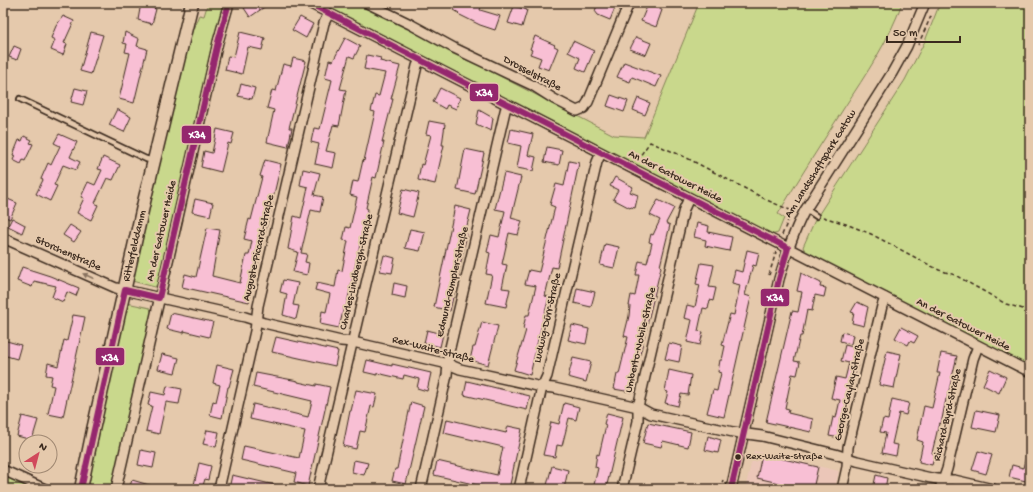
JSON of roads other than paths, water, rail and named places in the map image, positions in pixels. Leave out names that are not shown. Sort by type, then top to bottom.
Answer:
[{"type":"main road","name":"Ritterfelddamm","points":[[81,489],[124,290],[192,3]]},
{"type":"street","name":"An der Gatower Heide","points":[[116,489],[218,42],[229,3]]},
{"type":"street","name":"An der Gatower Heide","points":[[309,3],[1030,372]]},
{"type":"street","name":"Drosselstraße","points":[[367,3],[532,86],[577,111],[584,108],[588,102],[630,3]]},
{"type":"street","name":"Am Landschaftspark Gatow","points":[[731,489],[777,286],[788,248],[806,209],[892,73],[907,46],[925,3]]},
{"type":"street","name":"Auguste-Piccard-Straße","points":[[219,489],[257,321],[258,306],[324,23],[329,13]]},
{"type":"street","name":"Charles-Lindbergh-Straße","points":[[318,489],[417,66],[420,60]]},
{"type":"street","name":"Edmund-Rumpler-Straße","points":[[421,489],[447,375],[456,321],[507,105]]},
{"type":"street","name":"Ludwig-Dürr-Straße","points":[[519,489],[542,387],[546,376],[597,162],[601,153]]},
{"type":"street","name":"Umberto-Nobile-Straße","points":[[622,489],[638,420],[638,408],[684,209],[689,198]]},
{"type":"street","name":"Storchenstraße","points":[[3,238],[116,288],[124,290]]},
{"type":"street","name":"Rex-Waite-Straße","points":[[124,290],[245,317],[341,341],[353,342],[448,364],[460,369],[542,387],[554,388],[638,408],[651,414],[769,438],[835,454],[942,485],[954,480],[993,489]]},
{"type":"street","name":"George-Caylay-Straße","points":[[842,489],[848,458],[848,447],[885,298]]},
{"type":"street","name":"Richard-Byrd-Straße","points":[[942,485],[973,359],[978,346]]},
{"type":"street","points":[[3,470],[45,489]]},
{"type":"lane","points":[[20,99],[146,159],[154,161]]},
{"type":"lane","points":[[806,209],[816,216]]},
{"type":"place","name":"Rex-Waite-Straße","points":[[738,457]]}]
